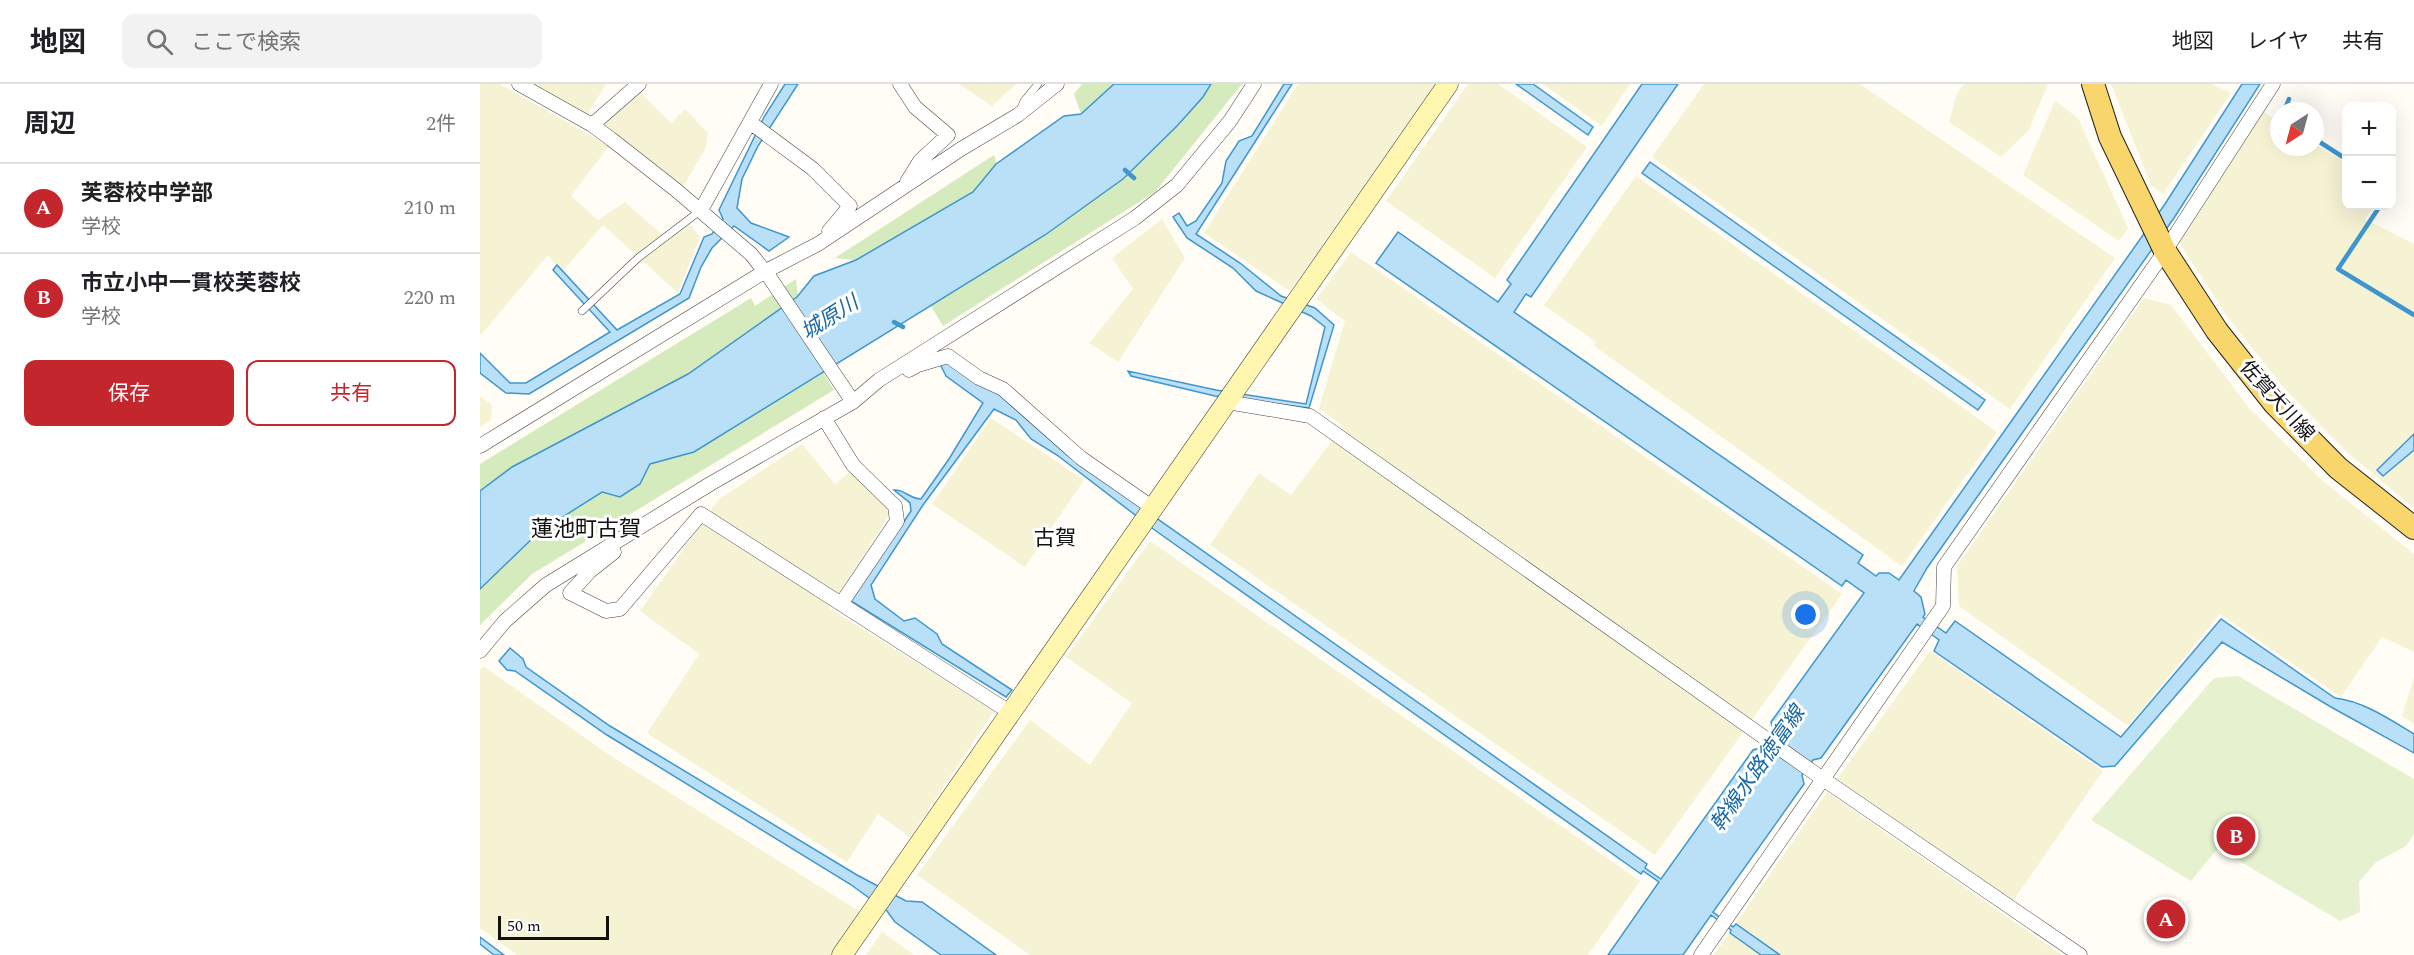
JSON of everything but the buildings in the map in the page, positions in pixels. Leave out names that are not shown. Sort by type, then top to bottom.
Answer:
[{"type":"main road","name":"佐賀大川線","points":[[2093,84],[2110,136],[2165,251],[2217,331],[2274,403],[2338,468],[2414,528]]},
{"type":"street","points":[[519,84],[592,125],[701,210],[751,254],[850,398]]},
{"type":"street","points":[[592,125],[639,84]]},
{"type":"street","points":[[701,210],[753,124],[771,84]]},
{"type":"street","points":[[900,84],[915,107],[948,135],[920,161],[904,188]]},
{"type":"street","points":[[480,446],[818,244],[1018,116],[1057,84]]},
{"type":"street","points":[[480,651],[505,621],[546,585],[824,418],[850,398],[1135,218],[1177,185],[1230,122],[1254,84]]},
{"type":"street","points":[[842,955],[1448,84]]},
{"type":"street","points":[[1701,955],[1818,775],[1934,620],[1943,606],[1944,567],[2165,251],[2273,84]]},
{"type":"street","points":[[753,124],[813,169],[850,206],[818,244]]},
{"type":"street","points":[[879,381],[894,379],[918,365],[948,356],[979,378],[1003,389],[1148,516]]},
{"type":"street","points":[[1230,397],[1311,416],[1818,775],[2080,955]]},
{"type":"street","points":[[824,418],[852,465],[895,506],[897,521],[841,604]]},
{"type":"street","points":[[624,537],[613,554],[590,571],[570,593],[606,611],[620,609],[701,514],[1011,713]]},
{"type":"lane","points":[[1018,116],[1024,101],[1038,84]]},
{"type":"lane","points":[[582,311],[638,258],[701,210]]},
{"type":"shaded area","points":[[480,84],[500,84],[609,146],[571,196],[598,220],[625,202],[668,240],[690,224],[700,237],[678,293],[603,225],[561,273],[548,255],[480,336]]},
{"type":"shaded area","points":[[533,84],[606,84],[587,115]]},
{"type":"shaded area","points":[[959,84],[1016,84],[992,106]]},
{"type":"shaded area","points":[[1298,84],[1435,84],[1290,291],[1204,233]]},
{"type":"shaded area","points":[[1468,84],[1498,84],[1587,147],[1495,278],[1386,201]]},
{"type":"shaded area","points":[[1543,84],[1630,84],[1602,126]]},
{"type":"shaded area","points":[[1704,84],[1860,84],[2115,258],[2010,409],[1652,157]]},
{"type":"shaded area","points":[[1965,84],[2048,84],[2029,130],[2001,157],[1949,122],[1957,93]]},
{"type":"shaded area","points":[[2111,84],[2212,84],[2231,93],[2163,194],[2151,185]]},
{"type":"shaded area","points":[[639,91],[671,123],[685,109],[708,133],[706,147],[683,187],[602,125]]},
{"type":"shaded area","points":[[2055,101],[2078,118],[2128,228],[2119,241],[2023,175]]},
{"type":"shaded area","points":[[2261,110],[2270,116],[2270,156],[2324,156],[2324,150],[2342,161],[2342,210],[2371,210],[2365,219],[2414,244],[2414,508],[2348,453],[2284,388],[2227,316],[2178,241]]},
{"type":"shaded area","points":[[1636,176],[1997,432],[1902,566],[1594,346],[1596,342],[1544,305]]},
{"type":"shaded area","points":[[1162,219],[1185,258],[1118,362],[1089,343],[1133,289],[1112,258]]},
{"type":"shaded area","points":[[1351,252],[1842,594],[1655,855],[1210,545],[1259,473],[1291,495],[1343,426],[1319,408],[1345,321],[1316,299]]},
{"type":"shaded area","points":[[2144,298],[2171,305],[2249,408],[2323,481],[2414,554],[2414,652],[2382,637],[2341,697],[2220,614],[2128,726],[1959,606],[1957,566]]},
{"type":"shaded area","points":[[480,396],[492,405],[491,420],[480,427]]},
{"type":"shaded area","points":[[991,418],[1084,480],[1025,567],[932,504]]},
{"type":"shaded area","points":[[802,444],[835,484],[850,472],[891,506],[888,517],[829,608],[994,711],[910,837],[878,814],[847,862],[647,733],[699,654],[640,611],[718,500]]},
{"type":"shaded area","points":[[1150,541],[1640,881],[1588,955],[1030,955],[917,875],[1030,720],[1090,765],[1132,703],[1066,657]]},
{"type":"shaded area","points":[[1930,651],[2103,771],[2013,901],[1837,779]]},
{"type":"shaded area","points":[[483,666],[608,754],[862,913],[832,955],[517,955],[480,928],[480,670]]},
{"type":"shaded area","points":[[2414,677],[2414,724],[2402,716]]},
{"type":"shaded area","points":[[1827,792],[2062,955],[1714,955]]},
{"type":"shaded area","points":[[882,932],[914,955],[866,955]]},
{"type":"green space","points":[[1082,84],[1134,84],[1127,96],[805,303],[480,500],[480,464],[751,298],[755,306],[796,279],[798,296],[814,276],[854,260],[835,258],[994,155],[997,164],[1064,116],[1081,114],[1074,94]]},
{"type":"green space","points":[[1211,84],[1242,84],[1155,192],[943,326],[931,306],[1045,235],[1203,97]]},
{"type":"green space","points":[[867,345],[823,372],[834,390],[532,574],[480,625],[480,570],[532,522]]},
{"type":"green space","points":[[2238,676],[2414,779],[2414,834],[2406,846],[2376,862],[2359,882],[2360,912],[2340,921],[2218,848],[2191,881],[2091,820],[2214,678]]},
{"type":"water","points":[[785,84],[798,84],[758,146],[742,179],[737,208],[751,223],[789,237],[769,251],[734,226],[712,248],[701,267],[689,298],[529,394],[506,393],[480,373],[480,353],[510,383],[526,383],[610,332],[553,270],[557,265],[617,330],[680,294],[704,237],[712,234],[723,219],[719,210],[764,117]]},
{"type":"water","name":"城原川","points":[[1114,84],[1211,84],[1203,97],[1177,126],[1123,179],[1045,235],[694,452],[650,464],[640,484],[620,497],[602,492],[539,532],[480,589],[480,491],[512,467],[688,374],[797,297],[814,276],[856,260],[973,192],[996,164],[1064,116],[1081,114]]},
{"type":"water","points":[[1284,84],[1292,84],[1196,234],[1240,263],[1281,296],[1315,308],[1334,325],[1309,408],[1215,396],[1131,376],[1128,371],[1216,390],[1306,404],[1325,327],[1311,316],[1256,291],[1233,268],[1187,238],[1173,217],[1179,213],[1187,226],[1196,221],[1222,183],[1226,161],[1239,141],[1252,136]]},
{"type":"water","points":[[1516,84],[1533,84],[1593,127],[1588,135]]},
{"type":"water","name":"幹線水路徳富線","points":[[1642,84],[1678,84],[1531,297],[1526,294],[1514,312],[1863,555],[1858,563],[1876,576],[1879,573],[1889,573],[1899,580],[2165,204],[2242,84],[2260,84],[2174,218],[1927,568],[1914,591],[1921,597],[1925,614],[1923,617],[1946,633],[1955,621],[2121,737],[2221,619],[2335,698],[2366,707],[2414,734],[2414,753],[2222,642],[2115,766],[2102,767],[1934,651],[1939,640],[1917,624],[1821,758],[1813,760],[1802,775],[1804,784],[1713,912],[1733,927],[1736,924],[1780,955],[1761,955],[1730,933],[1731,930],[1711,915],[1683,955],[1608,955],[1659,882],[1643,871],[1641,874],[1156,531],[1057,455],[1031,439],[1016,420],[994,409],[923,505],[871,585],[875,599],[904,621],[915,618],[937,634],[942,644],[1012,690],[1006,697],[851,601],[911,511],[910,503],[894,490],[921,499],[949,459],[983,403],[946,376],[940,364],[949,361],[997,393],[1067,455],[1647,864],[1645,868],[1661,879],[1753,750],[1763,747],[1773,732],[1771,722],[1864,593],[1846,580],[1842,586],[1376,263],[1398,232],[1498,302],[1511,284],[1507,280]]},
{"type":"water","points":[[1650,162],[1985,400],[1978,410],[1642,173]]},
{"type":"water","points":[[2414,434],[2414,450],[2383,476],[2377,470]]},
{"type":"water","points":[[510,648],[523,659],[526,667],[610,726],[857,875],[906,901],[922,902],[996,955],[941,955],[895,922],[887,911],[850,884],[607,735],[515,671],[507,670],[499,661]]},
{"type":"water","points":[[480,937],[504,955],[494,955],[480,944]]},
{"type":"waterway","points":[[2324,145],[2342,156]]},
{"type":"waterway","points":[[1125,170],[1134,178]]},
{"type":"waterway","points":[[2377,210],[2338,269],[2414,315]]},
{"type":"waterway","points":[[894,322],[903,327]]},
{"type":"place","name":"市立小中一貫校芙蓉校","points":[[2236,836]]},
{"type":"place","name":"芙蓉校中学部","points":[[2166,919]]},
{"type":"district","name":"蓮池町古賀","points":[[586,529]]},
{"type":"district","name":"古賀","points":[[1055,539]]}]
